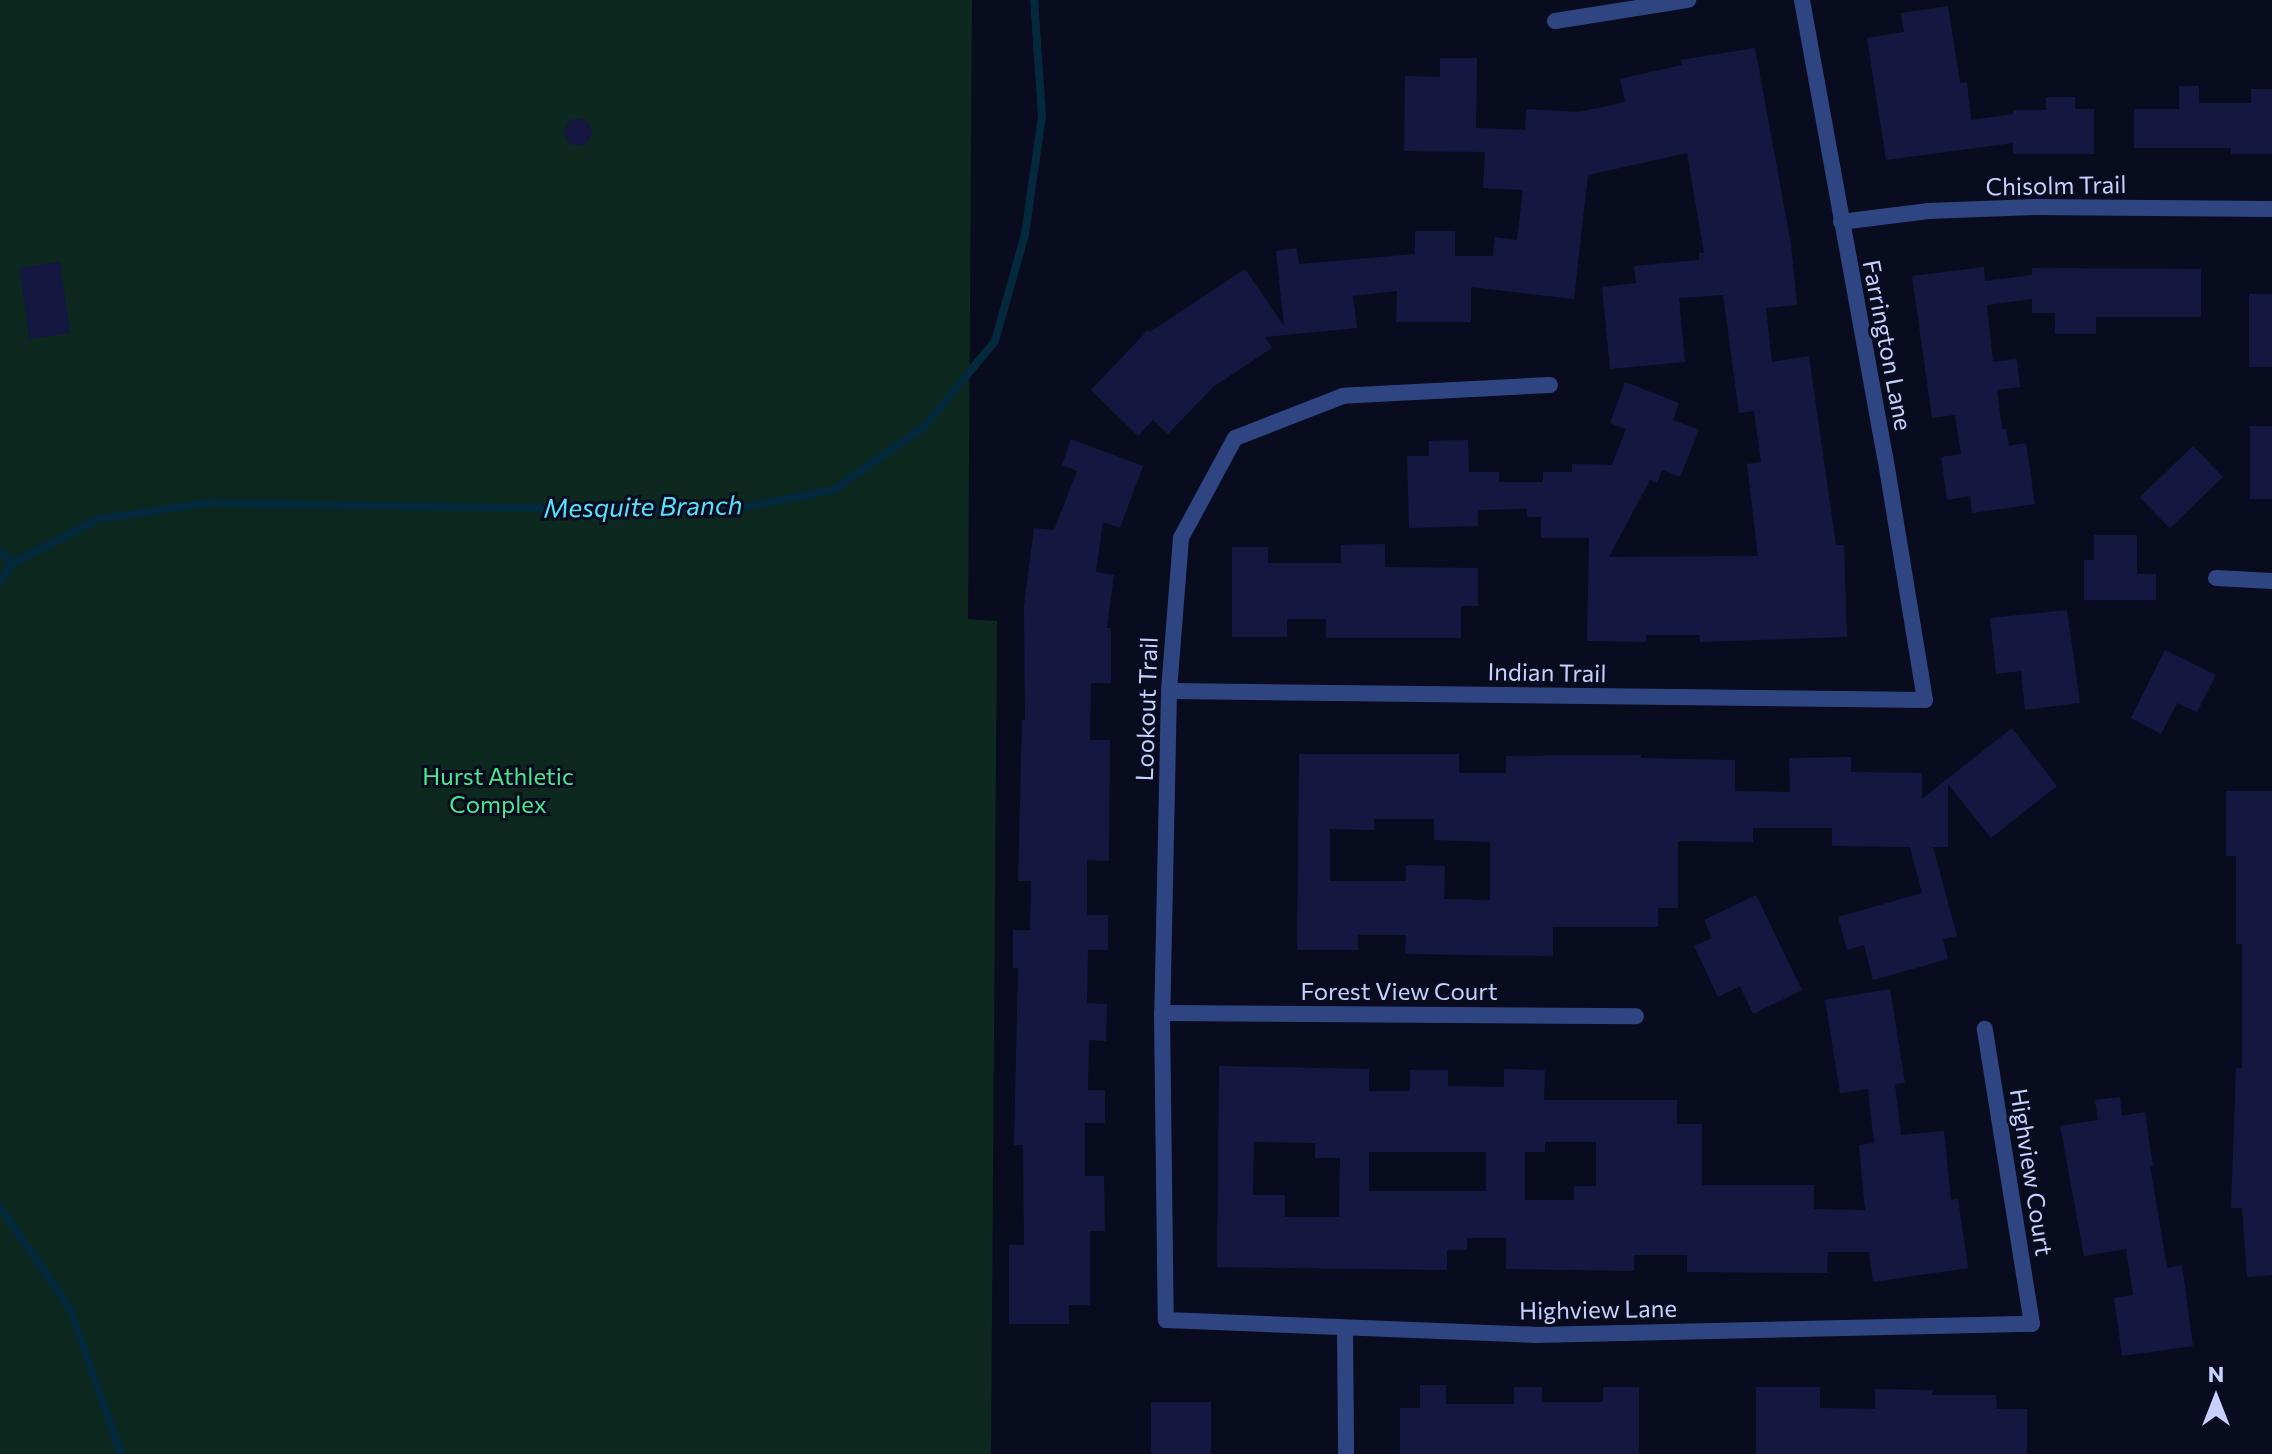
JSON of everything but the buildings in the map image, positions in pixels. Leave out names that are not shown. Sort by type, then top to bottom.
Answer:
[{"type":"street","points":[[1555,21],[1688,0]]},
{"type":"street","name":"Farrington Lane","points":[[1802,0],[1885,457],[1925,700]]},
{"type":"street","name":"Chisolm Trail","points":[[1841,222],[1928,211],[2034,207],[2272,209]]},
{"type":"street","name":"Lookout Trail","points":[[1166,1320],[1162,1013],[1169,691],[1181,538],[1235,438],[1343,396],[1550,385]]},
{"type":"street","points":[[2216,578],[2272,581]]},
{"type":"street","name":"Indian Trail","points":[[1169,691],[1925,700]]},
{"type":"street","name":"Forest View Court","points":[[1162,1013],[1636,1016]]},
{"type":"street","name":"Highview Court","points":[[1985,1029],[2032,1324]]},
{"type":"street","name":"Highview Lane","points":[[1166,1320],[1535,1335],[2032,1324]]},
{"type":"street","points":[[1345,1328],[1346,1454]]},
{"type":"green space","name":"Hurst Athletic Complex","points":[[0,0],[972,0],[968,619],[997,621],[991,1454],[0,1454]]},
{"type":"waterway","name":"Mesquite Branch","points":[[0,582],[12,564],[98,519],[207,503],[725,511],[833,490],[923,428],[995,341],[1025,234],[1042,116],[1034,0]]},
{"type":"waterway","points":[[0,551],[12,564]]},
{"type":"waterway","name":"Mesquite Branch","points":[[0,1207],[70,1309],[121,1454]]}]
